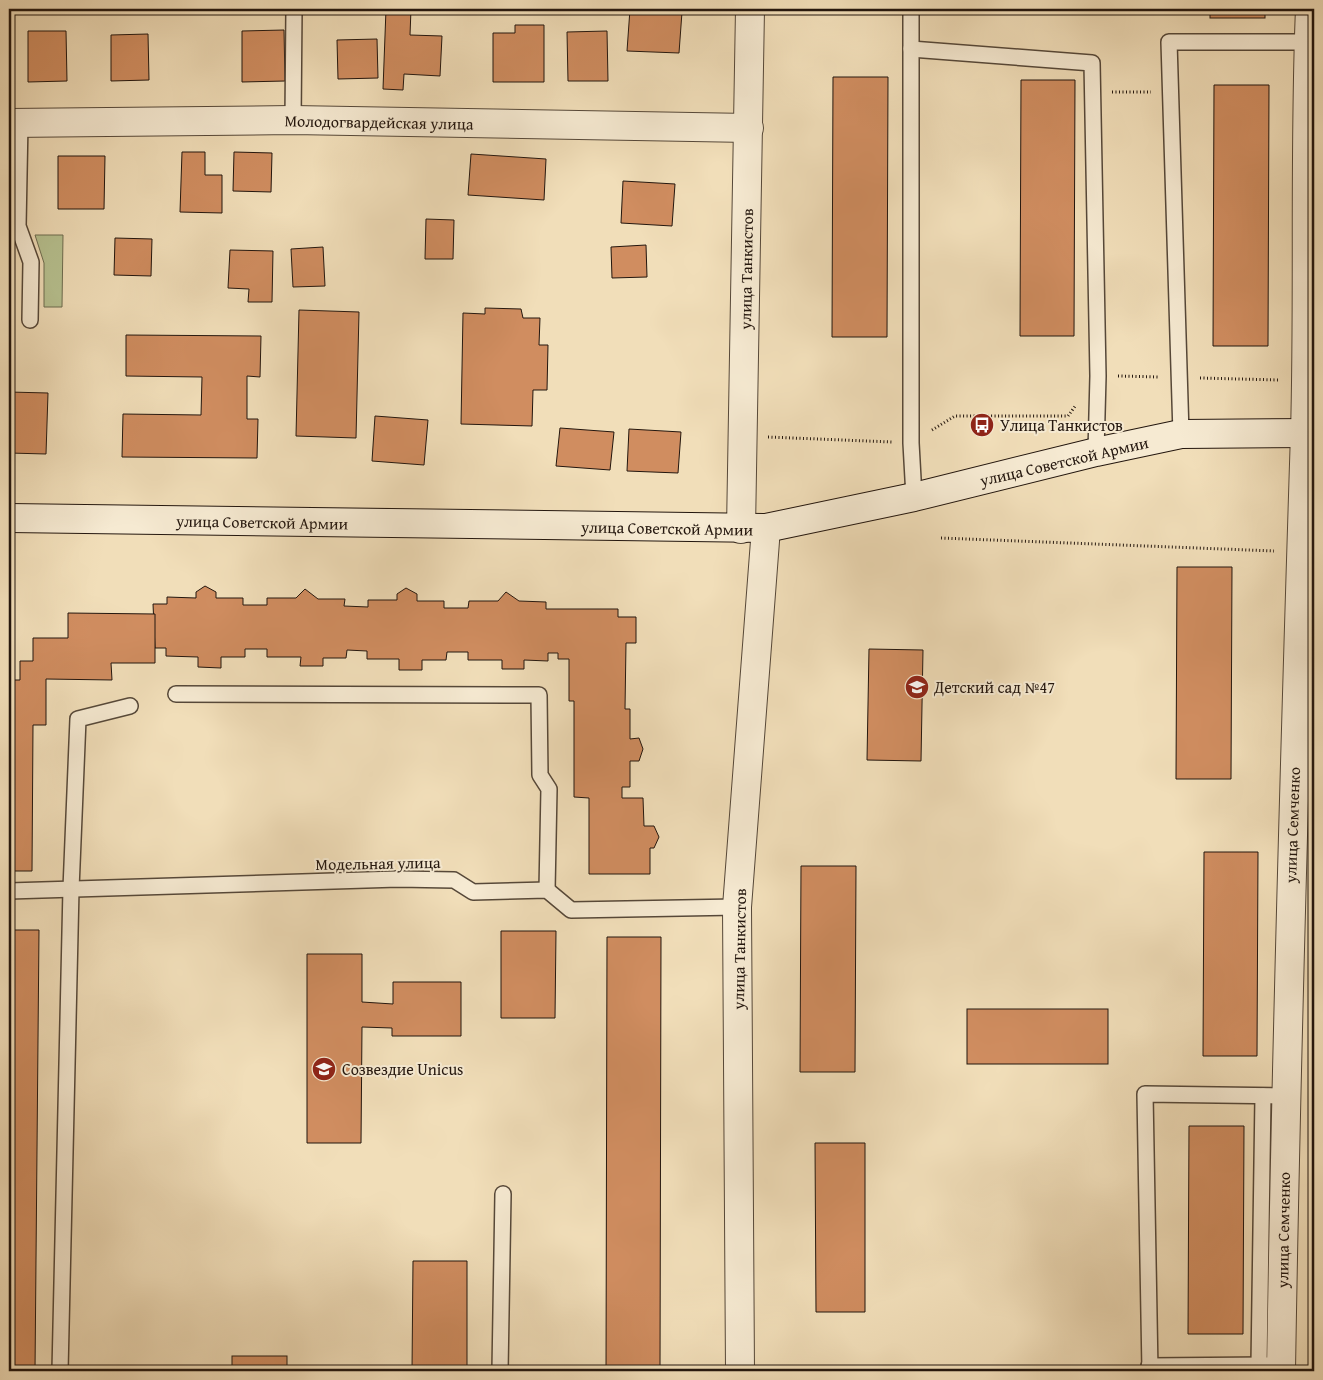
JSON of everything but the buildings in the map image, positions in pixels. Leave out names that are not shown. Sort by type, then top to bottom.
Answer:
[{"type":"street","name":"улица Танкистов","points":[[740,1371],[737,907],[753,529],[743,436],[750,9]]},
{"type":"street","name":"улица Семченко","points":[[1274,1367],[1274,1096],[1310,433],[1311,92],[1308,42],[1310,9]]},
{"type":"street","name":"Молодогвардейская улица","points":[[14,122],[293,120],[749,128]]},
{"type":"street","name":"улица Советской Армии","points":[[9,518],[753,529],[914,497],[1096,452],[1181,434],[1310,433]]},
{"type":"lane","points":[[293,120],[294,9]]},
{"type":"lane","points":[[911,9],[911,443],[914,497]]},
{"type":"lane","points":[[1181,434],[1170,42],[1308,42]]},
{"type":"lane","points":[[911,49],[1092,63],[1098,376],[1096,452]]},
{"type":"lane","points":[[14,122],[18,226],[31,262],[30,320]]},
{"type":"lane","points":[[176,694],[539,695],[540,775],[549,789],[547,890],[572,910],[737,907]]},
{"type":"lane","points":[[60,1371],[70,889],[78,719],[130,706]]},
{"type":"lane","name":"Модельная улица","points":[[9,891],[398,879],[454,880],[474,892],[547,890]]},
{"type":"lane","points":[[1274,1096],[1145,1094],[1149,1368],[1274,1367]]},
{"type":"lane","points":[[500,1371],[503,1194]]},
{"type":"path","points":[[1092,91],[1171,92]]},
{"type":"path","points":[[743,436],[911,443],[955,416],[1068,416],[1098,376],[1279,380]]},
{"type":"path","points":[[941,538],[1276,551],[1276,542]]},
{"type":"green space","points":[[35,235],[63,235],[62,307],[44,307],[44,263]]},
{"type":"place","name":"Улица Танкистов","points":[[982,425]]},
{"type":"place","name":"Детский сад №47","points":[[917,687]]},
{"type":"place","name":"Созвездие Unicus","points":[[324,1069]]}]
